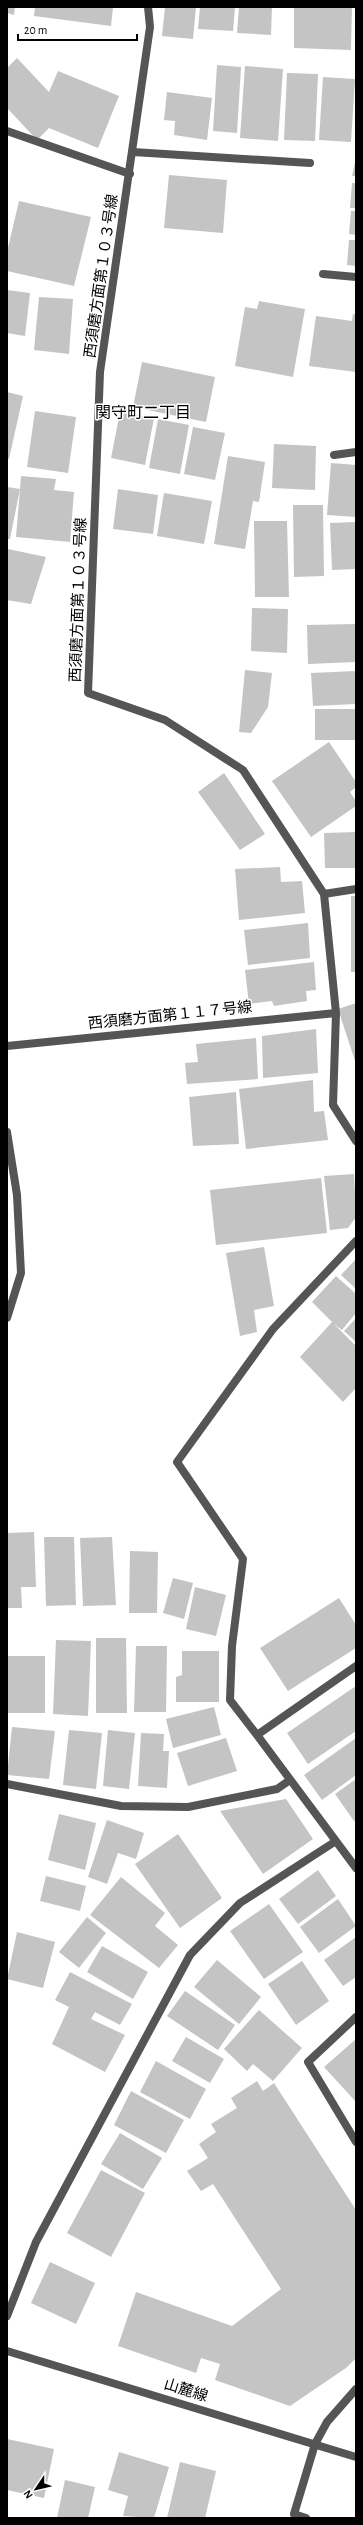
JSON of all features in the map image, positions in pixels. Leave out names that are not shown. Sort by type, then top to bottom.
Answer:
[{"type":"street","name":"西須磨方面第１０３号線","points":[[148,7],[150,27],[130,174],[100,372],[88,693],[165,720],[243,770],[324,894],[336,1013],[333,1105],[356,1141]]},
{"type":"street","points":[[7,130],[130,174]]},
{"type":"street","points":[[133,152],[310,163]]},
{"type":"street","points":[[323,274],[356,277]]},
{"type":"street","points":[[334,455],[356,452]]},
{"type":"street","points":[[324,894],[356,889]]},
{"type":"street","name":"西須磨方面第１１７号線","points":[[7,1046],[336,1013]]},
{"type":"street","points":[[7,1132],[17,1195],[21,1273],[7,1318]]},
{"type":"street","points":[[356,1241],[273,1329],[177,1462],[243,1559],[232,1646],[230,1700],[356,1868]]},
{"type":"street","points":[[257,1735],[356,1666]]},
{"type":"street","points":[[7,1784],[121,1806],[188,1807],[277,1789],[290,1780]]},
{"type":"street","points":[[7,2316],[36,2242],[190,1955],[240,1903],[336,1841]]},
{"type":"street","points":[[356,2017],[308,2062],[356,2142]]},
{"type":"street","name":"山麓線","points":[[7,2351],[356,2457]]},
{"type":"street","points":[[306,2518],[294,2514],[315,2444],[327,2422],[356,2389]]},
{"type":"building","points":[[7,7],[15,7],[14,15],[7,13]]},
{"type":"building","points":[[35,7],[113,7],[111,26],[34,16]]},
{"type":"building","points":[[165,7],[196,7],[193,39],[162,36]]},
{"type":"building","points":[[200,7],[235,7],[233,31],[198,29]]},
{"type":"building","points":[[239,7],[272,7],[271,35],[237,33]]},
{"type":"building","points":[[294,7],[352,7],[351,50],[294,48]]},
{"type":"building","points":[[17,58],[49,92],[58,71],[119,96],[98,148],[49,128],[37,140],[7,108],[7,68]]},
{"type":"building","points":[[217,65],[241,67],[237,133],[213,131]]},
{"type":"building","points":[[245,66],[283,69],[278,141],[240,138]]},
{"type":"building","points":[[287,73],[318,74],[315,141],[284,140]]},
{"type":"building","points":[[323,77],[355,79],[351,142],[319,140]]},
{"type":"building","points":[[167,92],[212,98],[207,140],[174,135],[175,121],[164,120]]},
{"type":"building","points":[[356,158],[356,176],[352,176]]},
{"type":"building","points":[[169,175],[227,180],[223,233],[164,228]]},
{"type":"building","points":[[352,183],[356,183],[356,208],[350,208]]},
{"type":"building","points":[[19,201],[91,217],[74,286],[7,271],[7,252]]},
{"type":"building","points":[[351,211],[356,211],[356,235],[349,234]]},
{"type":"building","points":[[349,240],[356,240],[356,266],[347,265]]},
{"type":"building","points":[[7,290],[30,293],[25,336],[7,333]]},
{"type":"building","points":[[39,297],[73,299],[69,354],[34,350]]},
{"type":"building","points":[[259,301],[305,309],[293,377],[235,366],[245,307],[257,309]]},
{"type":"building","points":[[353,314],[356,315],[356,372],[309,366],[316,316],[352,321]]},
{"type":"building","points":[[142,362],[215,377],[206,422],[133,407]]},
{"type":"building","points":[[7,392],[23,396],[9,459],[7,458]]},
{"type":"building","points":[[35,411],[76,417],[68,473],[27,467]]},
{"type":"building","points":[[120,412],[154,418],[145,465],[111,458]]},
{"type":"building","points":[[158,419],[189,425],[180,474],[149,468]]},
{"type":"building","points":[[193,427],[225,433],[215,480],[184,474]]},
{"type":"building","points":[[274,444],[316,446],[315,490],[272,488]]},
{"type":"building","points":[[228,456],[265,462],[259,502],[253,501],[245,549],[214,544]]},
{"type":"building","points":[[331,463],[356,465],[356,517],[327,515]]},
{"type":"building","points":[[21,476],[56,479],[54,490],[74,492],[70,542],[16,537]]},
{"type":"building","points":[[7,487],[20,489],[10,539],[7,539]]},
{"type":"building","points":[[118,489],[158,495],[153,534],[113,529]]},
{"type":"building","points":[[164,493],[212,501],[204,544],[157,536]]},
{"type":"building","points":[[293,505],[323,505],[324,576],[294,577]]},
{"type":"building","points":[[254,521],[287,521],[289,597],[255,597]]},
{"type":"building","points":[[356,522],[356,569],[332,570],[330,523]]},
{"type":"building","points":[[8,549],[46,557],[31,604],[7,600]]},
{"type":"building","points":[[252,608],[288,609],[287,653],[251,651]]},
{"type":"building","points":[[356,624],[356,662],[308,664],[307,625]]},
{"type":"building","points":[[245,670],[272,673],[268,707],[251,733],[239,732]]},
{"type":"building","points":[[356,671],[356,704],[313,706],[311,673]]},
{"type":"building","points":[[315,709],[356,709],[356,740],[315,740]]},
{"type":"building","points":[[329,742],[356,782],[356,787],[350,792],[356,801],[356,806],[311,837],[272,781]]},
{"type":"building","points":[[224,773],[265,834],[240,850],[198,792]]},
{"type":"building","points":[[356,832],[356,868],[325,868],[324,833]]},
{"type":"building","points":[[280,867],[281,882],[302,881],[305,913],[239,920],[235,869]]},
{"type":"building","points":[[351,896],[356,896],[356,972],[351,972]]},
{"type":"building","points":[[308,923],[310,958],[248,965],[244,930]]},
{"type":"building","points":[[314,962],[316,990],[306,991],[307,1001],[274,1006],[272,1001],[249,1004],[245,970]]},
{"type":"building","points":[[356,1003],[356,1064],[338,1009]]},
{"type":"building","points":[[316,1029],[318,1073],[263,1078],[262,1036]]},
{"type":"building","points":[[256,1038],[258,1079],[187,1084],[185,1063],[198,1062],[196,1044]]},
{"type":"building","points":[[313,1080],[314,1112],[324,1111],[328,1140],[246,1149],[239,1089]]},
{"type":"building","points":[[236,1092],[239,1144],[193,1146],[189,1097]]},
{"type":"building","points":[[354,1174],[356,1217],[348,1228],[330,1230],[324,1176]]},
{"type":"building","points":[[321,1178],[327,1233],[216,1245],[210,1190]]},
{"type":"building","points":[[264,1247],[274,1306],[254,1310],[257,1332],[240,1336],[226,1253]]},
{"type":"building","points":[[356,1259],[356,1289],[341,1275]]},
{"type":"building","points":[[336,1276],[356,1294],[356,1313],[342,1330],[334,1324],[356,1346],[356,1388],[343,1402],[300,1357],[332,1322],[312,1302]]},
{"type":"building","points":[[356,1318],[356,1342],[344,1331]]},
{"type":"building","points":[[34,1532],[36,1587],[21,1587],[22,1608],[7,1608],[7,1533]]},
{"type":"building","points":[[44,1537],[74,1537],[76,1605],[46,1606]]},
{"type":"building","points":[[112,1537],[116,1605],[83,1606],[80,1538]]},
{"type":"building","points":[[130,1551],[158,1552],[157,1613],[129,1613]]},
{"type":"building","points":[[173,1578],[193,1583],[184,1619],[163,1613]]},
{"type":"building","points":[[195,1587],[226,1595],[216,1636],[186,1629]]},
{"type":"building","points":[[339,1598],[356,1625],[356,1648],[288,1691],[260,1648]]},
{"type":"building","points":[[96,1638],[126,1638],[127,1713],[96,1713]]},
{"type":"building","points":[[56,1640],[91,1641],[88,1716],[53,1714]]},
{"type":"building","points":[[136,1646],[167,1646],[166,1712],[134,1712]]},
{"type":"building","points":[[182,1651],[219,1651],[219,1702],[176,1702],[176,1677],[182,1675]]},
{"type":"building","points":[[7,1656],[45,1656],[45,1713],[7,1713]]},
{"type":"building","points":[[356,1686],[356,1731],[308,1764],[287,1733]]},
{"type":"building","points":[[214,1707],[221,1735],[173,1748],[166,1719]]},
{"type":"building","points":[[12,1727],[55,1731],[49,1779],[7,1775]]},
{"type":"building","points":[[69,1730],[102,1733],[96,1789],[63,1785]]},
{"type":"building","points":[[108,1730],[135,1733],[129,1789],[103,1786]]},
{"type":"building","points":[[141,1733],[164,1734],[163,1751],[169,1751],[167,1788],[138,1786]]},
{"type":"building","points":[[226,1738],[237,1771],[188,1786],[177,1753]]},
{"type":"building","points":[[356,1738],[356,1775],[322,1800],[304,1775]]},
{"type":"building","points":[[356,1779],[356,1820],[354,1821],[335,1794]]},
{"type":"building","points":[[286,1799],[313,1839],[263,1874],[220,1811]]},
{"type":"building","points":[[59,1814],[96,1823],[85,1870],[48,1860]]},
{"type":"building","points":[[107,1820],[144,1833],[136,1859],[118,1853],[107,1884],[88,1877]]},
{"type":"building","points":[[178,1834],[222,1898],[180,1928],[135,1864]]},
{"type":"building","points":[[318,1870],[336,1896],[298,1924],[279,1899]]},
{"type":"building","points":[[46,1876],[86,1886],[80,1911],[40,1901]]},
{"type":"building","points":[[121,1877],[165,1913],[155,1926],[178,1945],[159,1968],[90,1915]]},
{"type":"building","points":[[338,1899],[356,1926],[319,1953],[300,1927]]},
{"type":"building","points":[[269,1904],[303,1952],[264,1979],[230,1931]]},
{"type":"building","points":[[87,1917],[106,1933],[79,1968],[59,1952]]},
{"type":"building","points":[[17,1932],[55,1942],[43,1988],[7,1979]]},
{"type":"building","points":[[356,1937],[356,1977],[343,1986],[324,1960]]},
{"type":"building","points":[[102,1946],[148,1972],[133,1999],[87,1972]]},
{"type":"building","points":[[217,1960],[261,1997],[239,2024],[194,1987]]},
{"type":"building","points":[[302,1961],[329,2001],[296,2025],[268,1984]]},
{"type":"building","points":[[70,1972],[132,2004],[120,2025],[95,2012],[91,2019],[125,2035],[105,2072],[52,2044],[69,2007],[55,2000]]},
{"type":"building","points":[[185,1991],[235,2025],[218,2050],[167,2016]]},
{"type":"building","points":[[259,2010],[302,2048],[273,2081],[253,2064],[247,2071],[224,2049]]},
{"type":"building","points":[[186,2037],[224,2059],[210,2083],[172,2061]]},
{"type":"building","points":[[356,2039],[356,2102],[324,2067]]},
{"type":"building","points":[[156,2061],[206,2089],[190,2119],[140,2092]]},
{"type":"building","points":[[257,2081],[263,2091],[274,2083],[356,2210],[356,2358],[346,2368],[290,2406],[215,2380],[220,2364],[201,2358],[196,2373],[118,2346],[136,2292],[232,2326],[281,2289],[213,2184],[201,2191],[187,2171],[208,2158],[199,2144],[216,2132],[211,2124],[237,2108],[231,2098]]},
{"type":"building","points":[[131,2091],[184,2120],[166,2153],[114,2125]]},
{"type":"building","points":[[120,2133],[162,2158],[143,2189],[101,2164]]},
{"type":"building","points":[[101,2170],[145,2193],[111,2257],[67,2233]]},
{"type":"building","points":[[50,2262],[95,2283],[76,2324],[31,2303]]},
{"type":"building","points":[[7,2439],[54,2449],[44,2498],[7,2490]]},
{"type":"building","points":[[119,2452],[169,2467],[154,2518],[123,2516],[128,2496],[108,2490]]},
{"type":"building","points":[[180,2462],[216,2471],[205,2518],[167,2518]]},
{"type":"building","points":[[65,2480],[95,2487],[88,2518],[57,2518]]},
{"type":"district","name":"関守町二丁目","points":[[143,412]]}]
